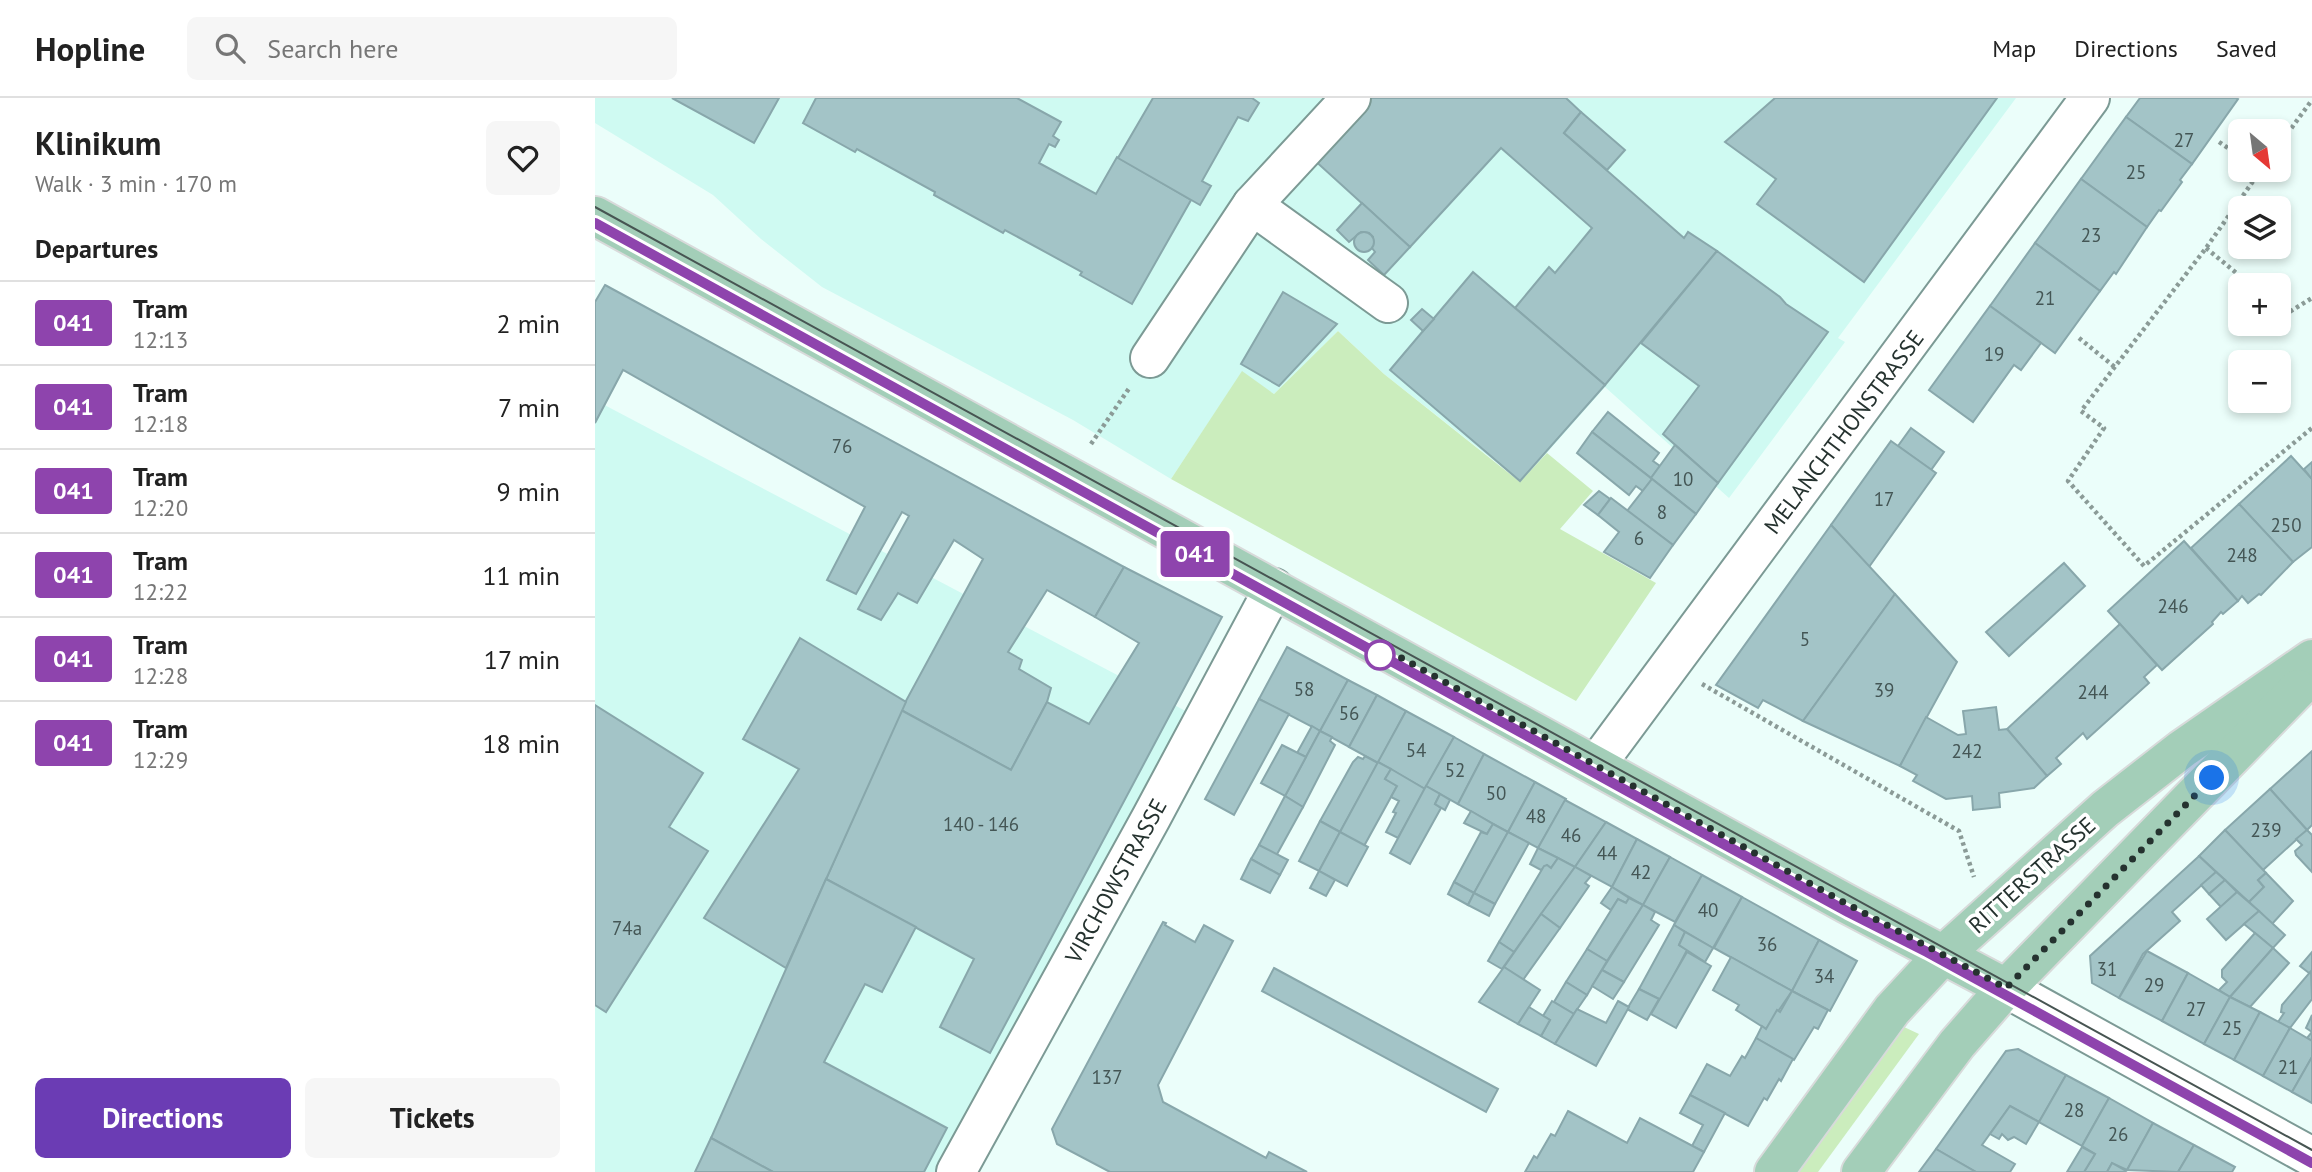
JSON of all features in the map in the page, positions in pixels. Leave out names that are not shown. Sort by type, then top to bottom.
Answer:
[{"type":"main road","points":[[595,216],[1847,904],[2006,988]]},
{"type":"main road","name":"RITTERSTRASSE","points":[[1774,1172],[1892,1010],[1944,954],[2105,809],[2182,749],[2312,659]]},
{"type":"main road","points":[[1861,1172],[1957,1044],[2006,988],[2312,675]]},
{"type":"street","points":[[1150,358],[1252,205],[1351,98]]},
{"type":"street","name":"MELANCHTHONSTRASSE","points":[[1596,765],[2090,98]]},
{"type":"street","points":[[1252,205],[1388,303]]},
{"type":"street","name":"VIRCHOWSTRASSE","points":[[965,1169],[1274,588]]},
{"type":"street","points":[[2006,988],[2312,1157]]},
{"type":"path","points":[[2291,129],[2312,100]]},
{"type":"path","points":[[2219,142],[2228,148]]},
{"type":"path","points":[[2252,182],[2206,248],[2081,411],[2104,428],[2068,481],[2144,566],[2312,429]]},
{"type":"path","points":[[2206,248],[2236,273]]},
{"type":"path","points":[[2291,310],[2312,298]]},
{"type":"path","points":[[2078,338],[2116,368]]},
{"type":"path","points":[[1068,476],[1150,358]]},
{"type":"path","points":[[1671,666],[1959,831],[1975,880]]},
{"type":"shaded area","points":[[595,98],[2016,98],[1838,338],[1845,342],[1729,498],[1605,387],[1521,482],[1384,374],[1338,331],[1274,394],[1242,372],[1171,479],[1073,420],[822,287],[761,239],[713,195],[595,123]]},
{"type":"shaded area","points":[[595,400],[1216,727],[970,1172],[595,1172]]},
{"type":"green space","points":[[1338,331],[1384,374],[1520,482],[1547,453],[1593,491],[1560,529],[1656,583],[1576,701],[1171,479],[1242,371],[1274,394]]},
{"type":"green space","points":[[1904,1027],[1919,1034],[1818,1172],[1797,1172]]},
{"type":"building","points":[[672,98],[779,98],[754,143]]},
{"type":"building","points":[[816,98],[1017,98],[1061,122],[1053,136],[1059,140],[1055,147],[1049,144],[1039,163],[1096,194],[1117,157],[1191,200],[1132,304],[1080,275],[1082,272],[1005,230],[1003,233],[857,149],[855,152],[803,123]]},
{"type":"building","points":[[1153,98],[1252,98],[1259,103],[1248,121],[1238,117],[1202,181],[1211,186],[1200,205],[1118,158]]},
{"type":"building","points":[[1368,98],[1566,98],[1581,112],[1564,133],[1684,238],[1688,232],[1717,251],[1605,385],[1515,308],[1549,267],[1555,273],[1592,228],[1501,148],[1410,247],[1312,158]]},
{"type":"building","points":[[1775,98],[1997,98],[1864,282],[1757,204],[1776,179],[1725,142]]},
{"type":"building","points":[[2140,98],[2238,99],[2192,164],[2126,117]]},
{"type":"building","points":[[1581,112],[1625,150],[1607,170],[1564,133]]},
{"type":"building","points":[[2126,117],[2192,164],[2180,180],[2182,182],[2147,227],[2081,179]]},
{"type":"building","points":[[2081,179],[2147,227],[2116,274],[2114,272],[2100,291],[2035,243]]},
{"type":"building","points":[[1362,203],[1410,247],[1384,275],[1368,260],[1375,252],[1372,248],[1373,237],[1369,233],[1361,232],[1349,242],[1337,230]]},
{"type":"building","points":[[1364,232],[1371,235],[1374,242],[1371,249],[1364,252],[1357,249],[1354,242],[1357,235]]},
{"type":"building","points":[[2035,243],[2100,291],[2055,353],[1990,306]]},
{"type":"building","points":[[1717,251],[1786,304],[1828,332],[1718,483],[1663,434],[1699,386],[1641,343]]},
{"type":"building","points":[[1473,272],[1605,385],[1520,481],[1390,370]]},
{"type":"building","points":[[605,285],[1124,567],[1095,617],[1047,590],[1008,652],[1022,660],[1019,669],[1051,688],[1047,702],[1011,770],[901,710],[983,559],[954,540],[917,603],[898,593],[881,620],[858,609],[909,516],[902,512],[856,594],[827,580],[865,507],[623,370],[595,423],[595,302]]},
{"type":"building","points":[[1283,292],[1337,324],[1279,386],[1241,364]]},
{"type":"building","points":[[1990,306],[2041,343],[2021,370],[2014,365],[1973,422],[1929,390]]},
{"type":"building","points":[[1422,309],[1434,319],[1423,331],[1411,320]]},
{"type":"building","points":[[1608,412],[1659,453],[1653,461],[1660,466],[1651,478],[1592,432]]},
{"type":"building","points":[[1911,428],[1944,452],[1931,470],[1898,446]]},
{"type":"building","points":[[1592,432],[1652,479],[1643,491],[1636,486],[1629,495],[1577,453]]},
{"type":"building","points":[[1891,441],[1936,473],[1869,567],[1831,525]]},
{"type":"building","points":[[1675,445],[1718,483],[1696,514],[1651,478]]},
{"type":"building","points":[[2291,456],[2312,479],[2312,547],[2293,562],[2239,504]]},
{"type":"building","points":[[2312,462],[2312,479],[2304,469]]},
{"type":"building","points":[[1652,479],[1696,514],[1673,545],[1627,511]]},
{"type":"building","points":[[1599,491],[1610,499],[1598,515],[1584,505]]},
{"type":"building","points":[[1611,498],[1673,545],[1650,578],[1604,552],[1619,532],[1598,515]]},
{"type":"building","points":[[2239,504],[2293,562],[2261,595],[2248,603],[2242,596],[2238,601],[2191,548]]},
{"type":"building","points":[[1831,525],[1895,594],[1803,721],[1763,700],[1758,708],[1716,685]]},
{"type":"building","points":[[2184,541],[2238,601],[2223,614],[2221,612],[2213,624],[2162,670],[2108,611]]},
{"type":"building","points":[[2064,563],[2085,586],[2009,656],[1986,632]]},
{"type":"building","points":[[1124,567],[1222,617],[990,1053],[940,1027],[974,959],[826,879],[901,710],[1011,770],[1047,702],[1089,724],[1139,643],[1095,617]]},
{"type":"building","points":[[1895,594],[1957,662],[1900,766],[1803,721]]},
{"type":"building","points":[[2120,624],[2157,665],[2144,677],[2149,683],[2087,739],[2083,733],[2056,758],[2061,764],[2047,776],[2007,729]]},
{"type":"building","points":[[800,638],[906,702],[786,968],[704,918],[799,769],[743,739]]},
{"type":"building","points":[[1287,647],[1348,680],[1320,731],[1259,699]]},
{"type":"building","points":[[1348,680],[1377,695],[1349,747],[1320,731]]},
{"type":"building","points":[[1377,695],[1406,711],[1378,763],[1349,747]]},
{"type":"building","points":[[1259,699],[1289,714],[1234,815],[1205,799]]},
{"type":"building","points":[[595,705],[703,773],[669,827],[708,851],[606,1012],[595,1005]]},
{"type":"building","points":[[1996,707],[1999,730],[2007,729],[2047,776],[2034,788],[1999,793],[2000,807],[1973,810],[1972,796],[1946,799],[1913,781],[1917,775],[1900,766],[1926,717],[1958,735],[1966,734],[1963,711]]},
{"type":"building","points":[[1406,711],[1454,737],[1425,789],[1378,762]]},
{"type":"building","points":[[1312,726],[1320,731],[1306,757],[1297,753]]},
{"type":"building","points":[[1320,731],[1332,737],[1330,741],[1335,745],[1303,807],[1285,796]]},
{"type":"building","points":[[1454,737],[1484,754],[1458,804],[1426,786]]},
{"type":"building","points":[[1282,745],[1306,757],[1285,796],[1261,783]]},
{"type":"building","points":[[2312,751],[2312,825],[2307,830],[2270,789]]},
{"type":"building","points":[[1484,754],[1535,782],[1508,832],[1458,804]]},
{"type":"building","points":[[1365,756],[1378,763],[1340,832],[1320,821],[1353,762],[1358,757],[1363,759]]},
{"type":"building","points":[[1378,762],[1391,769],[1385,779],[1397,786],[1364,846],[1340,832]]},
{"type":"building","points":[[1391,769],[1425,789],[1398,838],[1386,832],[1399,801],[1391,797],[1397,786],[1385,779]]},
{"type":"building","points":[[1535,782],[1566,799],[1538,848],[1508,832]]},
{"type":"building","points":[[1426,786],[1440,794],[1435,804],[1441,808],[1410,864],[1390,853]]},
{"type":"building","points":[[2270,789],[2307,830],[2263,870],[2225,830]]},
{"type":"building","points":[[1440,794],[1450,800],[1445,810],[1435,804]]},
{"type":"building","points":[[1285,796],[1303,807],[1276,856],[1259,845]]},
{"type":"building","points":[[1565,800],[1606,822],[1575,867],[1538,848]]},
{"type":"building","points":[[1471,811],[1493,824],[1487,834],[1464,823]]},
{"type":"building","points":[[1320,821],[1340,832],[1319,871],[1299,861]]},
{"type":"building","points":[[1606,822],[1637,839],[1612,887],[1575,867]]},
{"type":"building","points":[[1493,824],[1508,832],[1474,893],[1454,882],[1481,832],[1487,834]]},
{"type":"building","points":[[2225,830],[2266,873],[2258,880],[2264,887],[2249,902],[2199,856]]},
{"type":"building","points":[[2307,830],[2312,835],[2312,872],[2295,851],[2302,845],[2296,839]]},
{"type":"building","points":[[1340,832],[1368,847],[1347,886],[1319,871]]},
{"type":"building","points":[[1508,832],[1529,843],[1495,904],[1474,893]]},
{"type":"building","points":[[1637,839],[1670,857],[1643,905],[1612,887]]},
{"type":"building","points":[[1259,845],[1288,860],[1280,875],[1251,859]]},
{"type":"building","points":[[1538,848],[1558,858],[1551,868],[1547,865],[1541,870],[1530,864]]},
{"type":"building","points":[[2199,856],[2216,872],[2172,912],[2180,921],[2143,954],[2119,998],[2092,983],[2090,956]]},
{"type":"building","points":[[1670,857],[1702,875],[1675,922],[1643,905]]},
{"type":"building","points":[[1558,858],[1575,867],[1514,952],[1499,942],[1544,866],[1551,868]]},
{"type":"building","points":[[1251,859],[1280,875],[1270,893],[1241,879]]},
{"type":"building","points":[[1575,867],[1591,876],[1585,883],[1589,886],[1560,928],[1541,914]]},
{"type":"building","points":[[1319,871],[1335,880],[1326,896],[1310,888]]},
{"type":"building","points":[[2216,872],[2225,880],[2209,894],[2201,885]]},
{"type":"building","points":[[2266,873],[2293,901],[2272,924],[2249,902],[2264,887],[2258,880]]},
{"type":"building","points":[[1702,875],[1742,897],[1713,948],[1674,925]]},
{"type":"building","points":[[826,879],[916,927],[882,992],[865,984],[824,1062],[947,1128],[924,1172],[773,1172],[711,1138]]},
{"type":"building","points":[[2225,880],[2237,892],[2221,907],[2209,894]]},
{"type":"building","points":[[1454,882],[1474,893],[1468,905],[1448,894]]},
{"type":"building","points":[[1612,887],[1629,898],[1626,903],[1618,899],[1611,910],[1601,903]]},
{"type":"building","points":[[2237,892],[2259,911],[2226,940],[2207,919]]},
{"type":"building","points":[[1474,893],[1495,904],[1489,916],[1468,905]]},
{"type":"building","points":[[1742,897],[1819,940],[1792,991],[1714,948]]},
{"type":"building","points":[[1629,898],[1643,905],[1607,961],[1587,949],[1618,899],[1626,903]]},
{"type":"building","points":[[1643,905],[1655,912],[1651,920],[1659,925],[1624,982],[1602,970]]},
{"type":"building","points":[[2259,911],[2285,935],[2273,948],[2244,924]]},
{"type":"building","points":[[1541,914],[1560,928],[1523,980],[1504,967]]},
{"type":"building","points":[[1163,922],[1195,942],[1204,925],[1233,941],[1158,1085],[1163,1102],[1266,1158],[1269,1152],[1307,1172],[1110,1172],[1057,1144],[1052,1129]]},
{"type":"building","points":[[1674,925],[1685,932],[1679,945],[1687,950],[1661,1000],[1639,989]]},
{"type":"building","points":[[1685,932],[1713,948],[1705,962],[1679,945]]},
{"type":"building","points":[[2255,933],[2273,948],[2230,997],[2219,990],[2227,982],[2222,977],[2222,970]]},
{"type":"building","points":[[1819,940],[1857,961],[1830,1011],[1792,991]]},
{"type":"building","points":[[1499,942],[1514,952],[1502,969],[1488,961]]},
{"type":"building","points":[[2273,948],[2289,963],[2250,1007],[2230,997]]},
{"type":"building","points":[[1587,949],[1607,961],[1587,995],[1566,982]]},
{"type":"building","points":[[2147,951],[2188,973],[2162,1021],[2119,998]]},
{"type":"building","points":[[1687,952],[1711,966],[1676,1028],[1651,1014]]},
{"type":"building","points":[[2312,952],[2312,972],[2309,973],[2300,966]]},
{"type":"building","points":[[1731,957],[1792,991],[1766,1029],[1736,1010],[1739,1005],[1713,990]]},
{"type":"building","points":[[1504,967],[1540,990],[1518,1024],[1479,1002]]},
{"type":"building","points":[[1274,968],[1498,1089],[1486,1112],[1262,991]]},
{"type":"building","points":[[1602,970],[1624,982],[1613,999],[1592,986]]},
{"type":"building","points":[[2311,971],[2312,999],[2290,1028],[2278,1022],[2284,1013],[2281,1012],[2282,1005]]},
{"type":"building","points":[[2188,973],[2230,997],[2204,1044],[2162,1021]]},
{"type":"building","points":[[1566,982],[1587,995],[1574,1014],[1554,1002]]},
{"type":"building","points":[[1639,989],[1659,999],[1647,1020],[1627,1009]]},
{"type":"building","points":[[1792,991],[1828,1010],[1818,1029],[1814,1027],[1794,1060],[1756,1038],[1762,1026],[1766,1029],[1777,1010],[1780,1012]]},
{"type":"building","points":[[2230,997],[2260,1012],[2234,1060],[2204,1044]]},
{"type":"building","points":[[1552,1001],[1574,1014],[1555,1044],[1541,1036],[1550,1020],[1543,1016]]},
{"type":"building","points":[[1618,1001],[1629,1007],[1596,1066],[1555,1044],[1577,1009],[1606,1023]]},
{"type":"building","points":[[1529,1007],[1550,1020],[1541,1036],[1518,1024]]},
{"type":"building","points":[[2260,1012],[2290,1028],[2263,1076],[2234,1060]]},
{"type":"building","points":[[2312,1015],[2312,1032],[2306,1028]]},
{"type":"building","points":[[2290,1028],[2312,1041],[2312,1057],[2292,1092],[2263,1076]]},
{"type":"building","points":[[1756,1038],[1793,1059],[1767,1100],[1764,1098],[1748,1126],[1690,1095],[1707,1064],[1730,1076],[1742,1056],[1745,1058]]},
{"type":"building","points":[[2018,1049],[2066,1075],[2039,1122],[2010,1106],[1982,1145],[2015,1164],[2010,1172],[1976,1172],[1936,1149],[2006,1051]]},
{"type":"building","points":[[2312,1057],[2312,1103],[2292,1092]]},
{"type":"building","points":[[2066,1075],[2109,1098],[2082,1146],[2039,1122]]},
{"type":"building","points":[[1690,1095],[1725,1113],[1704,1152],[1692,1146],[1703,1125],[1680,1113]]},
{"type":"building","points":[[2109,1098],[2153,1123],[2127,1170],[2112,1163],[2107,1172],[2084,1172],[2095,1154],[2082,1146]]},
{"type":"building","points":[[2010,1106],[2039,1122],[2026,1144],[2014,1137],[2008,1140],[2002,1134],[1999,1139],[1990,1134]]},
{"type":"building","points":[[1568,1111],[1627,1143],[1640,1118],[1704,1152],[1693,1172],[1525,1172],[1551,1134],[1555,1136]]},
{"type":"building","points":[[2153,1123],[2194,1145],[2178,1172],[2127,1170]]},
{"type":"building","points":[[711,1138],[773,1172],[695,1172]]},
{"type":"building","points":[[2194,1145],[2235,1167],[2232,1172],[2178,1172]]},
{"type":"building","points":[[2082,1147],[2095,1154],[2084,1172],[2067,1172]]},
{"type":"building","points":[[1936,1149],[1976,1172],[1919,1172]]},
{"type":"building","points":[[2112,1163],[2126,1171],[2107,1172]]},
{"type":"tram line","points":[[595,207],[2312,1150]]},
{"type":"tram line","points":[[595,223],[1848,912],[1927,952],[2312,1163]]},
{"type":"tram line","name":"041","points":[[595,223],[1729,847],[2312,1163]]},
{"type":"route","points":[[1380,655],[1387,650],[1847,904],[2006,988],[2212,778]]}]
